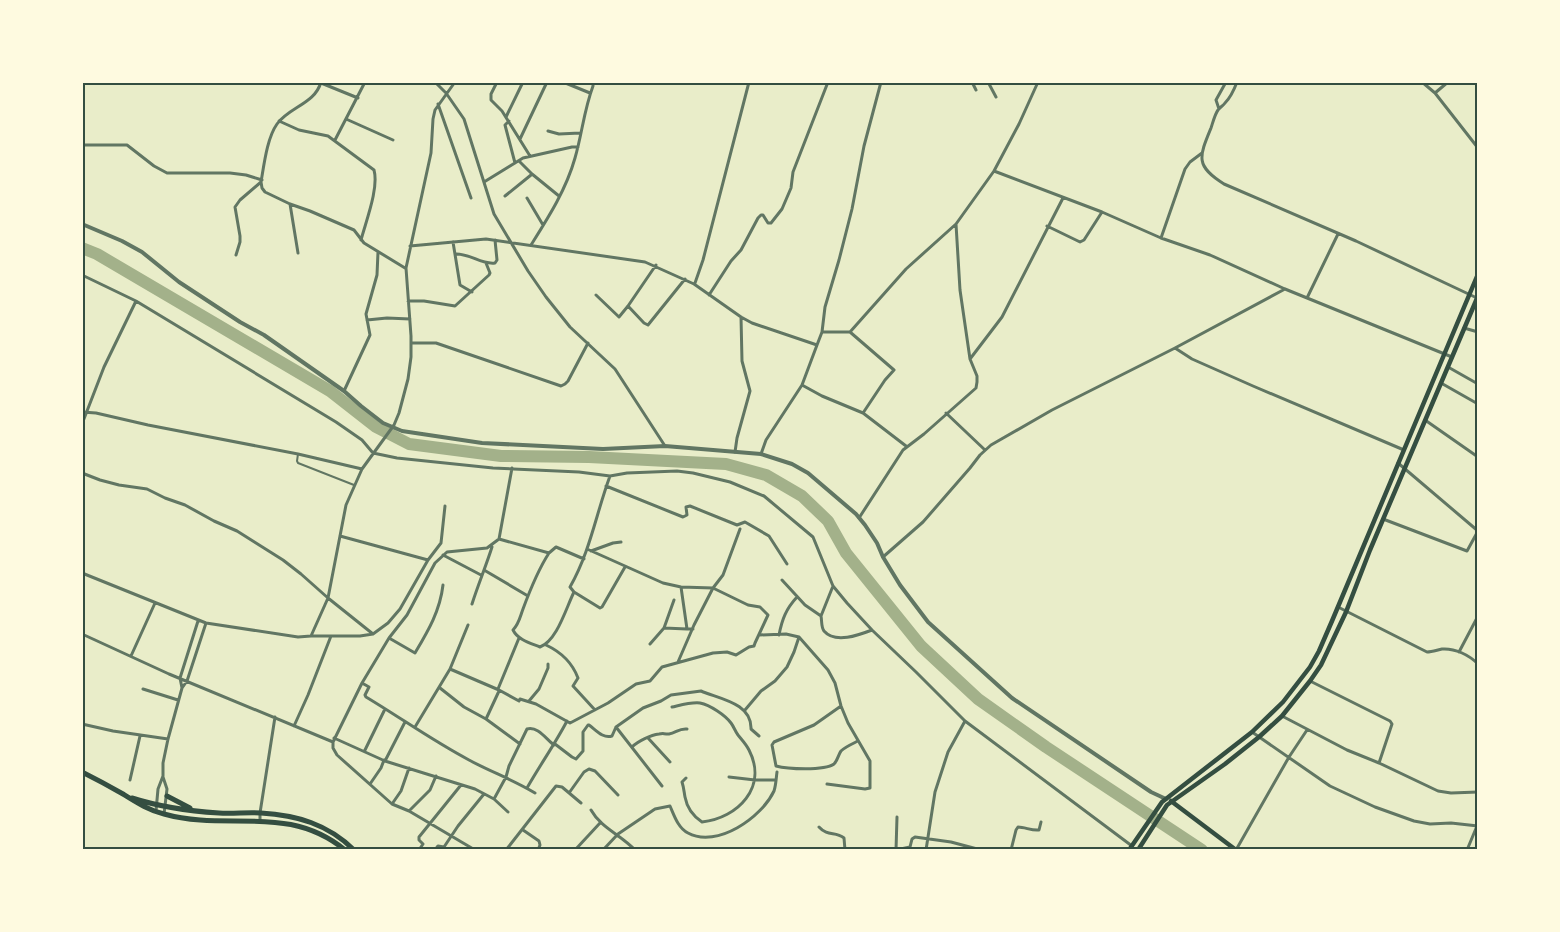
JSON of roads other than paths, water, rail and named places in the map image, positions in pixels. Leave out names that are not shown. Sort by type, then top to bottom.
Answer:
[{"type":"main road","points":[[1131,846],[1165,802],[1252,732],[1283,702],[1310,667],[1338,607],[1478,274]]},
{"type":"main road","points":[[1165,802],[1172,801],[1216,771],[1259,737],[1282,716],[1310,681],[1330,647],[1346,612],[1464,328],[1475,308],[1477,297]]},
{"type":"main road","points":[[82,772],[136,803],[156,808],[292,816],[320,830],[345,849]]},
{"type":"main road","points":[[167,796],[197,811]]},
{"type":"main road","points":[[1172,801],[1236,849]]},
{"type":"main road","points":[[1138,848],[1165,802]]},
{"type":"main road","points":[[156,808],[164,814],[195,819],[260,820],[320,830],[336,835],[354,849]]},
{"type":"street","points":[[335,141],[365,82]]},
{"type":"street","points":[[435,82],[446,93],[464,119],[494,214],[511,242],[546,297],[570,327],[615,369],[665,446]]},
{"type":"street","points":[[310,636],[328,598],[344,511],[362,469],[394,424],[399,413],[410,370],[412,343],[406,268],[431,153],[433,119],[438,104],[455,82]]},
{"type":"street","points":[[497,82],[490,97],[508,119],[530,156]]},
{"type":"street","points":[[514,164],[505,125],[523,82]]},
{"type":"street","points":[[519,139],[547,82]]},
{"type":"street","points":[[563,82],[590,93]]},
{"type":"street","points":[[531,245],[559,196],[574,161],[593,82]]},
{"type":"street","points":[[694,284],[703,260],[749,82]]},
{"type":"street","points":[[709,295],[741,250],[760,216],[764,215],[768,223],[771,223],[780,212],[828,82]]},
{"type":"street","points":[[761,454],[766,440],[802,385],[822,332],[825,307],[852,209],[864,146],[881,82]]},
{"type":"street","points":[[972,82],[976,90]]},
{"type":"street","points":[[988,82],[996,97]]},
{"type":"street","points":[[850,332],[906,269],[956,224],[994,171],[1038,82]]},
{"type":"street","points":[[1219,109],[1216,100],[1226,82]]},
{"type":"street","points":[[1237,82],[1226,103],[1219,109],[1205,141],[1202,160],[1206,171],[1211,176],[1224,184],[1477,297]]},
{"type":"street","points":[[1422,82],[1435,93],[1478,148]]},
{"type":"street","points":[[1435,93],[1448,82]]},
{"type":"street","points":[[358,98],[321,83],[310,99],[279,121],[268,148],[262,181],[263,190],[290,204],[354,230],[361,240],[406,268]]},
{"type":"street","points":[[438,104],[471,198]]},
{"type":"street","points":[[346,119],[393,140]]},
{"type":"street","points":[[279,121],[306,132],[323,134],[375,173],[372,198],[361,240]]},
{"type":"street","points":[[548,130],[559,135],[580,133]]},
{"type":"street","points":[[82,145],[127,145],[154,166],[167,172],[230,173],[246,175],[262,181]]},
{"type":"street","points":[[484,182],[530,156],[578,147]]},
{"type":"street","points":[[1161,238],[1185,169],[1202,153]]},
{"type":"street","points":[[519,161],[559,196]]},
{"type":"street","points":[[994,171],[1102,212],[1452,357]]},
{"type":"street","points":[[505,196],[532,174]]},
{"type":"street","points":[[236,255],[240,239],[235,207],[262,181]]},
{"type":"street","points":[[527,198],[543,225]]},
{"type":"street","points":[[970,359],[1002,317],[1063,198]]},
{"type":"street","points":[[290,204],[298,253]]},
{"type":"street","points":[[1047,226],[1080,242],[1084,240],[1102,212]]},
{"type":"street","points":[[82,224],[142,252],[179,282],[264,335],[344,391],[389,426],[402,431],[482,443],[603,449],[665,446],[761,454],[792,464],[808,473],[859,518],[900,585],[928,622],[998,686],[1012,698],[1165,802]]},
{"type":"street","points":[[859,518],[906,447],[976,388],[977,382],[970,359],[957,262],[956,224]]},
{"type":"street","points":[[1307,298],[1338,234]]},
{"type":"street","points":[[410,246],[479,239],[632,259],[656,265],[685,279],[752,324],[817,345]]},
{"type":"street","points":[[455,254],[465,254],[494,264],[496,262],[495,240]]},
{"type":"street","points":[[453,242],[460,285],[472,292]]},
{"type":"street","points":[[344,391],[369,338],[367,309],[377,275],[378,252]]},
{"type":"street","points":[[408,301],[454,306],[472,292],[490,273],[486,263]]},
{"type":"street","points":[[596,295],[618,317],[656,265]]},
{"type":"street","points":[[82,275],[136,301],[336,422],[362,440],[374,453],[397,458],[493,468],[579,472],[610,476],[627,473],[693,472],[730,482],[764,496],[813,537],[833,586],[872,630],[965,722],[1131,846]]},
{"type":"street","points":[[628,306],[646,325],[650,324],[685,279]]},
{"type":"street","points":[[883,557],[923,522],[991,445],[1052,410],[1285,289]]},
{"type":"street","points":[[82,424],[85,419],[84,412],[136,301]]},
{"type":"street","points":[[735,453],[750,391],[742,361],[741,317]]},
{"type":"street","points":[[367,320],[410,319]]},
{"type":"street","points":[[1464,328],[1478,332]]},
{"type":"street","points":[[822,332],[850,332],[894,369],[863,413]]},
{"type":"street","points":[[412,343],[436,343],[561,386],[568,381],[588,343]]},
{"type":"street","points":[[1175,348],[1192,359],[1253,387],[1404,450]]},
{"type":"street","points":[[1448,367],[1478,384]]},
{"type":"street","points":[[1441,383],[1478,404]]},
{"type":"street","points":[[802,385],[863,413],[906,447]]},
{"type":"street","points":[[84,412],[298,454],[362,469]]},
{"type":"street","points":[[946,413],[985,450]]},
{"type":"street","points":[[1425,420],[1478,457]]},
{"type":"street","points":[[298,454],[298,463],[355,485]]},
{"type":"street","points":[[1383,519],[1467,551],[1478,531],[1398,463]]},
{"type":"street","points":[[474,849],[409,811],[392,804],[334,752],[333,740],[362,683],[388,638],[407,615],[435,563],[443,555],[452,551],[487,549],[499,539],[512,468]]},
{"type":"street","points":[[82,473],[119,485],[147,489],[237,531],[283,560],[373,634]]},
{"type":"street","points":[[610,476],[589,550],[570,587],[574,592],[600,608],[625,567]]},
{"type":"street","points":[[606,486],[683,517],[687,514],[686,507],[690,506],[737,525],[745,522],[769,536],[787,564]]},
{"type":"street","points":[[82,573],[206,623],[297,637],[373,634],[388,623],[400,609],[428,560],[441,543],[445,506]]},
{"type":"street","points":[[678,662],[713,588],[723,575],[740,529]]},
{"type":"street","points":[[340,536],[428,560]]},
{"type":"street","points":[[499,539],[549,553]]},
{"type":"street","points":[[589,550],[621,542]]},
{"type":"street","points":[[472,604],[493,544]]},
{"type":"street","points":[[574,592],[561,623],[546,645],[540,647],[513,633],[542,563],[549,553],[556,547],[584,559]]},
{"type":"street","points":[[450,669],[519,701],[520,699],[529,701],[572,722],[625,693],[636,684],[650,681],[662,667],[713,653],[727,652],[736,655],[754,646],[767,614],[760,607],[748,605],[713,588],[681,587],[663,583],[589,550]]},
{"type":"street","points":[[443,555],[481,575]]},
{"type":"street","points":[[484,570],[528,596]]},
{"type":"street","points":[[782,580],[805,605],[821,616]]},
{"type":"street","points":[[388,638],[415,653],[436,615],[443,585]]},
{"type":"street","points":[[833,586],[821,616],[826,633],[836,638],[864,634],[872,630]]},
{"type":"street","points":[[681,587],[687,629]]},
{"type":"street","points":[[779,635],[781,621],[786,610],[798,597]]},
{"type":"street","points":[[650,644],[664,628],[674,600]]},
{"type":"street","points":[[131,656],[155,603]]},
{"type":"street","points":[[1338,607],[1427,652],[1442,649],[1459,651],[1475,659],[1478,664]]},
{"type":"street","points":[[1459,651],[1478,616]]},
{"type":"street","points":[[182,688],[180,678],[198,621]]},
{"type":"street","points":[[164,814],[167,789],[163,776],[163,763],[168,739],[178,700],[182,688],[188,681],[206,623]]},
{"type":"street","points":[[415,728],[450,669],[468,625]]},
{"type":"street","points":[[664,628],[693,629]]},
{"type":"street","points":[[82,634],[294,726],[364,750],[385,760],[462,784],[494,799],[508,812]]},
{"type":"street","points":[[759,635],[786,634],[799,637],[828,670],[835,683],[841,706],[870,761],[870,788],[827,784]]},
{"type":"street","points":[[294,726],[331,636]]},
{"type":"street","points":[[745,710],[787,667],[799,637]]},
{"type":"street","points":[[486,719],[519,638]]},
{"type":"street","points":[[546,645],[559,651],[573,667],[578,678],[573,686],[594,710]]},
{"type":"street","points":[[529,701],[539,689],[548,664]]},
{"type":"street","points":[[1310,681],[1390,721],[1392,724],[1380,763]]},
{"type":"street","points":[[362,683],[369,687],[366,696],[405,722],[463,757],[536,793]]},
{"type":"street","points":[[440,688],[464,707],[486,719],[520,744]]},
{"type":"street","points":[[143,689],[178,700]]},
{"type":"street","points":[[494,799],[525,732],[532,728],[576,759],[583,750],[583,732],[588,725],[607,737],[612,736],[616,728],[643,708],[668,696],[696,690],[730,701],[745,710],[751,716],[752,729],[759,736]]},
{"type":"street","points":[[672,707],[702,704],[729,720],[750,751],[755,780],[746,798],[736,810],[719,818],[702,822],[694,816],[685,799],[682,782],[686,778]]},
{"type":"street","points":[[841,706],[814,725],[774,742],[772,745],[776,766],[813,768],[831,766],[844,749],[858,741]]},
{"type":"street","points":[[364,750],[385,708]]},
{"type":"street","points":[[1282,716],[1347,750],[1441,792],[1478,792]]},
{"type":"street","points":[[260,820],[275,717]]},
{"type":"street","points":[[527,788],[567,721]]},
{"type":"street","points":[[370,784],[405,722]]},
{"type":"street","points":[[926,849],[935,792],[948,752],[965,722]]},
{"type":"street","points":[[82,724],[140,736],[168,739]]},
{"type":"street","points":[[616,728],[662,786]]},
{"type":"street","points":[[632,747],[661,733],[672,734],[687,729]]},
{"type":"street","points":[[1236,849],[1289,757],[1308,729]]},
{"type":"street","points":[[1252,732],[1330,786],[1375,807],[1404,818],[1430,824],[1477,826],[1467,849]]},
{"type":"street","points":[[130,780],[140,736]]},
{"type":"street","points":[[648,738],[670,762]]},
{"type":"street","points":[[392,804],[401,791],[409,768]]},
{"type":"street","points":[[569,793],[586,771],[591,769],[618,795]]},
{"type":"street","points":[[603,849],[618,834],[655,809],[670,806],[676,820],[685,831],[697,836],[716,837],[734,830],[759,812],[770,798],[775,789],[777,772]]},
{"type":"street","points":[[156,808],[158,789],[163,776]]},
{"type":"street","points":[[409,811],[430,790],[436,776]]},
{"type":"street","points":[[729,777],[776,780]]},
{"type":"street","points":[[419,849],[423,843],[418,838],[462,784]]},
{"type":"street","points":[[506,849],[558,785],[581,803]]},
{"type":"street","points":[[435,849],[438,846],[444,847],[484,794]]},
{"type":"street","points":[[591,810],[600,823],[618,834],[635,849]]},
{"type":"street","points":[[897,818],[896,849],[910,847],[915,837],[981,849]]},
{"type":"street","points":[[1011,849],[1018,827],[1039,830],[1041,822]]},
{"type":"street","points":[[575,849],[600,823]]},
{"type":"street","points":[[819,827],[826,834],[840,835],[844,838],[845,849]]},
{"type":"street","points":[[523,829],[539,841],[538,849]]},
{"type":"waterway","points":[[82,248],[97,254],[330,391],[376,427],[409,444],[501,456],[589,457],[726,464],[766,475],[802,496],[828,521],[846,553],[921,646],[978,699],[1202,850]]}]
